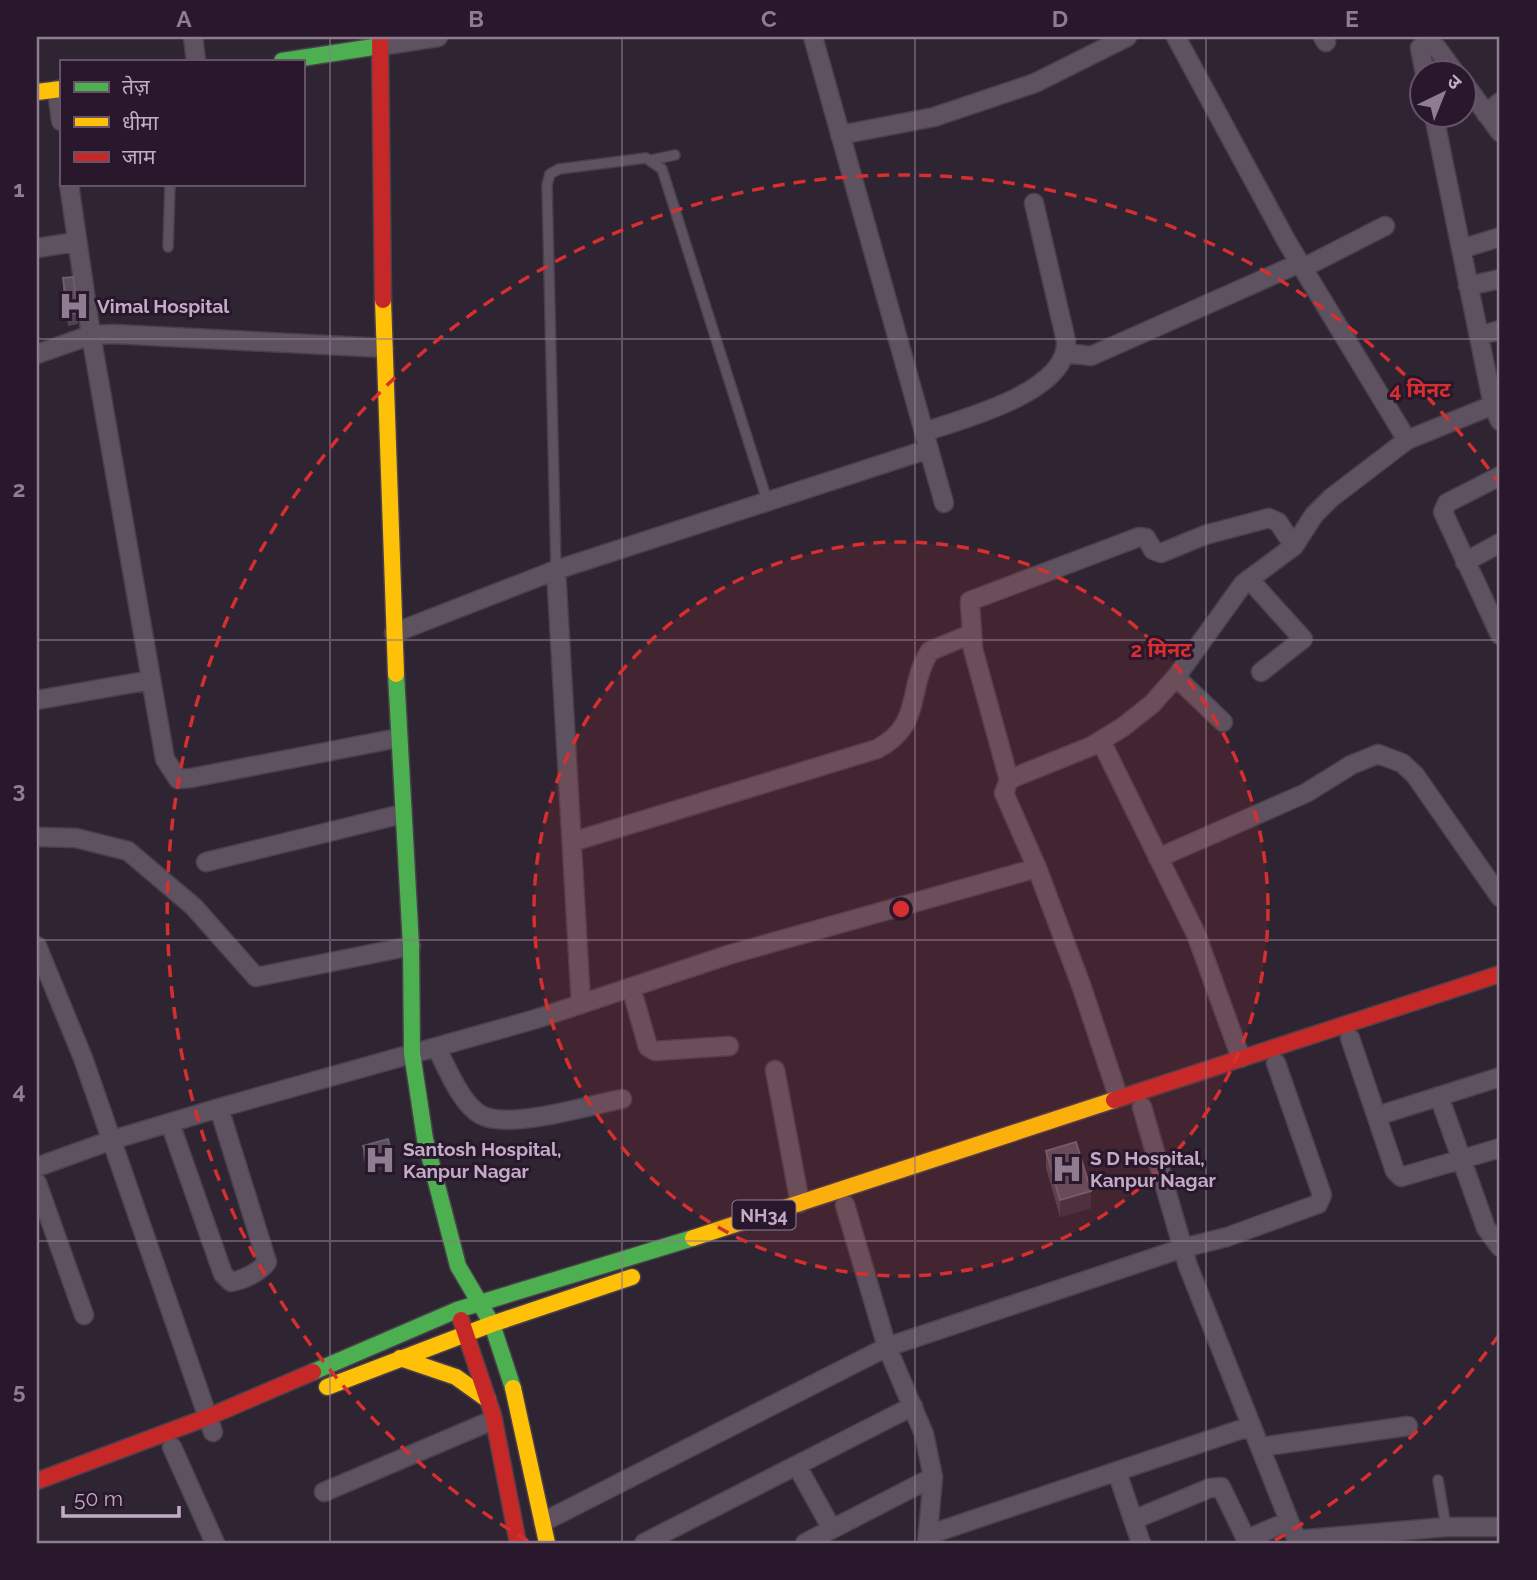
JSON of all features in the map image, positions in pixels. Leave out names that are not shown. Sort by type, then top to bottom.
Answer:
[{"type":"main road","points":[[287,60],[380,41],[384,348],[398,738],[411,946],[412,1053],[425,1139],[458,1266],[457,1310],[488,1400],[518,1543]]},
{"type":"main road","points":[[37,92],[59,89]]},
{"type":"main road","name":"NH34","points":[[37,1497],[172,1447],[211,1425],[457,1310],[800,1203],[1118,1096],[1500,974]]},
{"type":"main road","name":"NH34","points":[[739,1241],[1350,1038],[1500,991]]},
{"type":"main road","points":[[458,1266],[482,1302],[492,1324],[514,1392],[547,1543]]},
{"type":"main road","points":[[313,1393],[492,1324],[648,1271]]},
{"type":"main road","points":[[400,1358],[456,1377],[488,1400]]},
{"type":"main road","name":"NH34","points":[[37,1481],[211,1425],[238,1422]]},
{"type":"street","points":[[193,37],[196,60]]},
{"type":"street","points":[[380,41],[438,37]]},
{"type":"street","points":[[813,37],[944,503]]},
{"type":"street","points":[[840,135],[934,117],[1035,83],[1127,37]]},
{"type":"street","points":[[1176,37],[1301,266],[1407,440]]},
{"type":"street","points":[[1422,60],[1420,48],[1427,42],[1437,48],[1446,60]]},
{"type":"street","points":[[1478,95],[1493,108],[1500,132]]},
{"type":"street","points":[[1009,780],[1101,741],[1152,704],[1176,677],[1230,599],[1249,579],[1294,546],[1321,507],[1407,440],[1497,413],[1437,130]]},
{"type":"street","points":[[69,186],[91,335],[164,759],[178,779],[398,738]]},
{"type":"street","points":[[394,633],[556,570],[767,500],[926,440],[1012,400],[1058,368],[1067,353],[1034,203]]},
{"type":"street","points":[[1067,353],[1091,355],[1301,266],[1385,226]]},
{"type":"street","points":[[1461,249],[1500,237]]},
{"type":"street","points":[[37,248],[76,242]]},
{"type":"street","points":[[1468,286],[1500,279]]},
{"type":"street","points":[[1479,336],[1500,330]]},
{"type":"street","points":[[37,354],[91,335],[384,348]]},
{"type":"street","points":[[1500,475],[1443,507],[1465,562],[1500,635]]},
{"type":"street","points":[[1118,1096],[1037,868],[1004,793],[1009,780],[971,634],[970,601],[1139,537],[1146,538],[1153,550],[1161,553],[1205,535],[1269,518],[1278,522],[1294,546]]},
{"type":"street","points":[[1465,562],[1500,542]]},
{"type":"street","points":[[556,570],[581,1004]]},
{"type":"street","points":[[1249,579],[1303,639],[1261,672]]},
{"type":"street","points":[[572,842],[877,749],[897,736],[908,722],[930,651],[971,634]]},
{"type":"street","points":[[1176,677],[1223,722]]},
{"type":"street","points":[[37,700],[151,680]]},
{"type":"street","points":[[1101,741],[1196,934],[1241,1058]]},
{"type":"street","points":[[1158,858],[1306,793],[1351,765],[1378,754],[1402,763],[1415,775],[1500,897]]},
{"type":"street","points":[[206,863],[402,814]]},
{"type":"street","points":[[37,837],[76,838],[128,851],[194,907],[256,977],[411,946]]},
{"type":"street","points":[[37,1167],[113,1140],[219,1108],[581,1004],[728,955],[1037,868]]},
{"type":"street","points":[[37,946],[113,1140],[211,1425]]},
{"type":"street","points":[[631,987],[648,1047],[655,1051],[729,1046]]},
{"type":"street","points":[[1350,1038],[1395,1171],[1401,1177],[1500,1148]]},
{"type":"street","points":[[436,1047],[465,1098],[481,1114],[517,1119],[622,1099]]},
{"type":"street","points":[[543,1522],[887,1347],[1183,1248],[1227,1237],[1321,1201],[1322,1195],[1276,1063]]},
{"type":"street","points":[[775,1070],[800,1203]]},
{"type":"street","points":[[1377,1116],[1500,1077]]},
{"type":"street","points":[[1440,1096],[1486,1228],[1500,1247]]},
{"type":"street","points":[[1142,1107],[1183,1248],[1297,1542],[1446,1527],[1500,1527]]},
{"type":"street","points":[[170,1123],[223,1274],[230,1282],[238,1281],[264,1267],[267,1262],[219,1108]]},
{"type":"street","points":[[37,1183],[84,1315]]},
{"type":"street","points":[[845,1205],[887,1347],[924,1434],[933,1477],[928,1539],[1251,1426]]},
{"type":"street","points":[[644,1543],[913,1406]]},
{"type":"street","points":[[324,1492],[493,1420]]},
{"type":"street","points":[[1261,1447],[1408,1426]]},
{"type":"street","points":[[172,1447],[215,1543]]},
{"type":"street","points":[[797,1466],[832,1529]]},
{"type":"street","points":[[1117,1472],[1141,1543]]},
{"type":"street","points":[[805,1543],[933,1477]]},
{"type":"street","points":[[1133,1520],[1210,1488],[1221,1487],[1247,1541],[1287,1522]]},
{"type":"lane","points":[[556,570],[547,178],[559,169],[675,155]]},
{"type":"lane","points":[[651,160],[662,169],[670,187],[767,500]]},
{"type":"lane","points":[[168,247],[170,186]]},
{"type":"lane","points":[[1438,1480],[1446,1527]]},
{"type":"building","points":[[73,277],[78,313],[68,314],[63,278]]},
{"type":"building","points":[[388,1139],[392,1155],[368,1162],[363,1146]]},
{"type":"building","points":[[1076,1142],[1091,1191],[1060,1200],[1046,1151]]},
{"type":"traffic: fast","points":[[289,60],[380,46]]},
{"type":"traffic: fast","points":[[396,674],[411,946],[412,1053],[425,1139],[458,1266],[492,1324],[513,1388]]},
{"type":"traffic: fast","points":[[313,1372],[457,1310],[693,1238]]},
{"type":"traffic: slow","points":[[37,92],[60,89]]},
{"type":"traffic: slow","points":[[383,300],[396,674]]},
{"type":"traffic: slow","points":[[693,1238],[1114,1100]]},
{"type":"traffic: slow","points":[[327,1387],[492,1324],[632,1277]]},
{"type":"traffic: slow","points":[[400,1358],[456,1377],[488,1400]]},
{"type":"traffic: slow","points":[[513,1388],[547,1543]]},
{"type":"traffic: jam","points":[[380,37],[383,300]]},
{"type":"traffic: jam","points":[[1114,1100],[1500,974]]},
{"type":"traffic: jam","points":[[461,1320],[493,1415],[518,1543]]},
{"type":"traffic: jam","points":[[37,1481],[208,1417],[313,1372]]},
{"type":"place","name":"Vimal Hospital","points":[[74,306]]},
{"type":"place","name":"Santosh Hospital, Kanpur Nagar","points":[[380,1160]]},
{"type":"place","name":"S D Hospital, Kanpur Nagar","points":[[1067,1169]]}]
